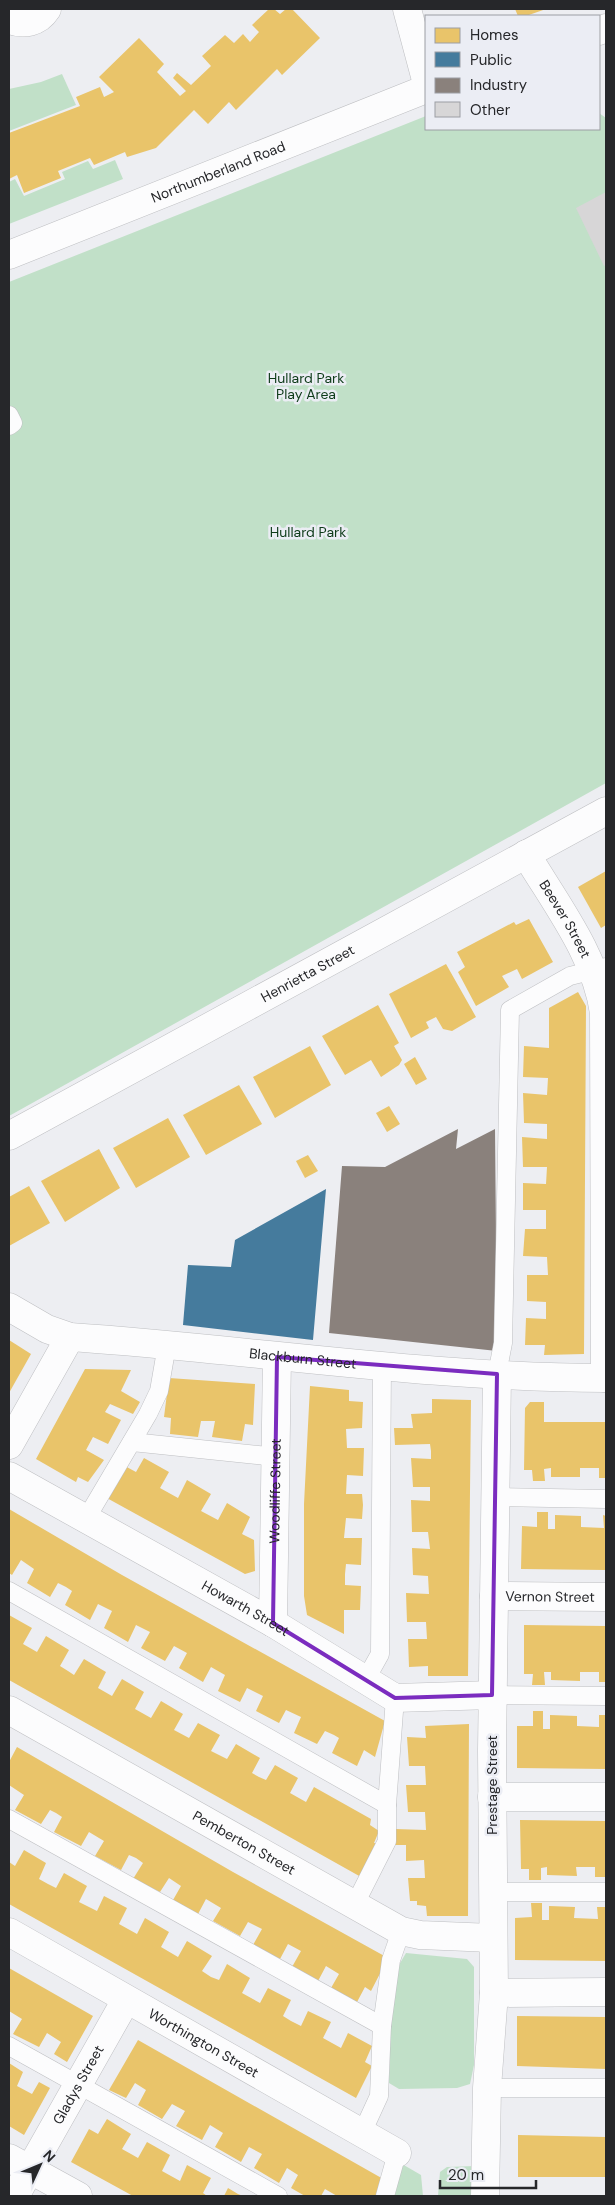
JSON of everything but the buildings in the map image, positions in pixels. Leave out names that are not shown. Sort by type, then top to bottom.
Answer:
[{"type":"street","points":[[9,20],[26,23],[42,18],[47,9]]},
{"type":"street","points":[[407,9],[425,76]]},
{"type":"street","name":"Northumberland Road","points":[[9,255],[425,89]]},
{"type":"street","name":"Henrietta Street","points":[[9,1136],[606,811]]},
{"type":"street","name":"Beever Street","points":[[526,854],[600,969],[604,1013],[606,1378]]},
{"type":"street","name":"Blackburn Street","points":[[9,1307],[47,1329],[70,1337],[277,1357],[497,1374],[606,1378]]},
{"type":"street","points":[[9,1445],[70,1337]]},
{"type":"street","name":"Woodliffe Street","points":[[273,1623],[277,1457],[277,1357]]},
{"type":"street","name":"Prestage Street","points":[[485,2196],[487,2088],[494,1993],[492,1938],[492,1751],[493,1549],[497,1374]]},
{"type":"street","name":"Howarth Street","points":[[9,1476],[273,1623],[395,1698]]},
{"type":"street","name":"Vernon Street","points":[[494,1596],[606,1597]]},
{"type":"street","points":[[395,1698],[493,1682]]},
{"type":"street","name":"Pemberton Street","points":[[9,1710],[400,1931],[420,1935],[492,1938]]},
{"type":"street","points":[[492,1797],[606,1797]]},
{"type":"street","name":"Worthington Street","points":[[9,1932],[397,2153]]},
{"type":"street","points":[[494,1993],[606,1992]]},
{"type":"street","name":"Gladys Street","points":[[15,2196],[19,2164],[78,2086],[126,2000]]},
{"type":"street","points":[[19,2164],[78,2196]]},
{"type":"lane","points":[[9,415],[13,423],[9,426]]},
{"type":"lane","points":[[497,1374],[504,1343],[510,1010],[570,976],[600,969]]},
{"type":"lane","points":[[86,1519],[132,1442],[159,1391],[167,1345]]},
{"type":"lane","points":[[366,1679],[380,1654],[382,1365]]},
{"type":"lane","points":[[132,1442],[277,1457]]},
{"type":"lane","points":[[495,1497],[606,1499]]},
{"type":"lane","points":[[9,1591],[387,1805]]},
{"type":"lane","points":[[493,1682],[606,1696]]},
{"type":"lane","points":[[354,1906],[387,1841],[387,1805],[395,1698]]},
{"type":"lane","points":[[9,1819],[382,2026]]},
{"type":"lane","points":[[492,1892],[606,1892]]},
{"type":"lane","points":[[362,2133],[379,2096],[382,2026],[391,1960],[400,1931]]},
{"type":"lane","points":[[9,2046],[278,2196]]},
{"type":"lane","points":[[487,2088],[606,2088]]},
{"type":"lane","points":[[385,2196],[397,2153]]},
{"type":"highlighted area","points":[[277,1357],[497,1374],[492,1695],[395,1698],[273,1623]]},
{"type":"green space","points":[[62,74],[76,105],[9,131],[9,89],[41,82]]},
{"type":"green space","name":"Hullard Park","points":[[600,114],[606,118],[606,783],[9,1116],[9,282],[425,116],[425,130],[600,130]]},
{"type":"green space","points":[[115,160],[123,179],[9,224],[9,182],[15,179],[24,196],[65,179],[62,172],[88,161],[93,169]]},
{"type":"green space","points":[[406,1953],[467,1959],[474,1967],[474,2065],[470,2084],[457,2088],[399,2089],[389,2083],[390,2037],[396,1970]]},
{"type":"green space","points":[[402,2164],[421,2175],[423,2196],[391,2196]]},
{"type":"green space","points":[[475,2166],[478,2196],[438,2196],[440,2172],[447,2167]]},
{"type":"park label","name":"Hullard Park Play Area","points":[[306,386]]}]
